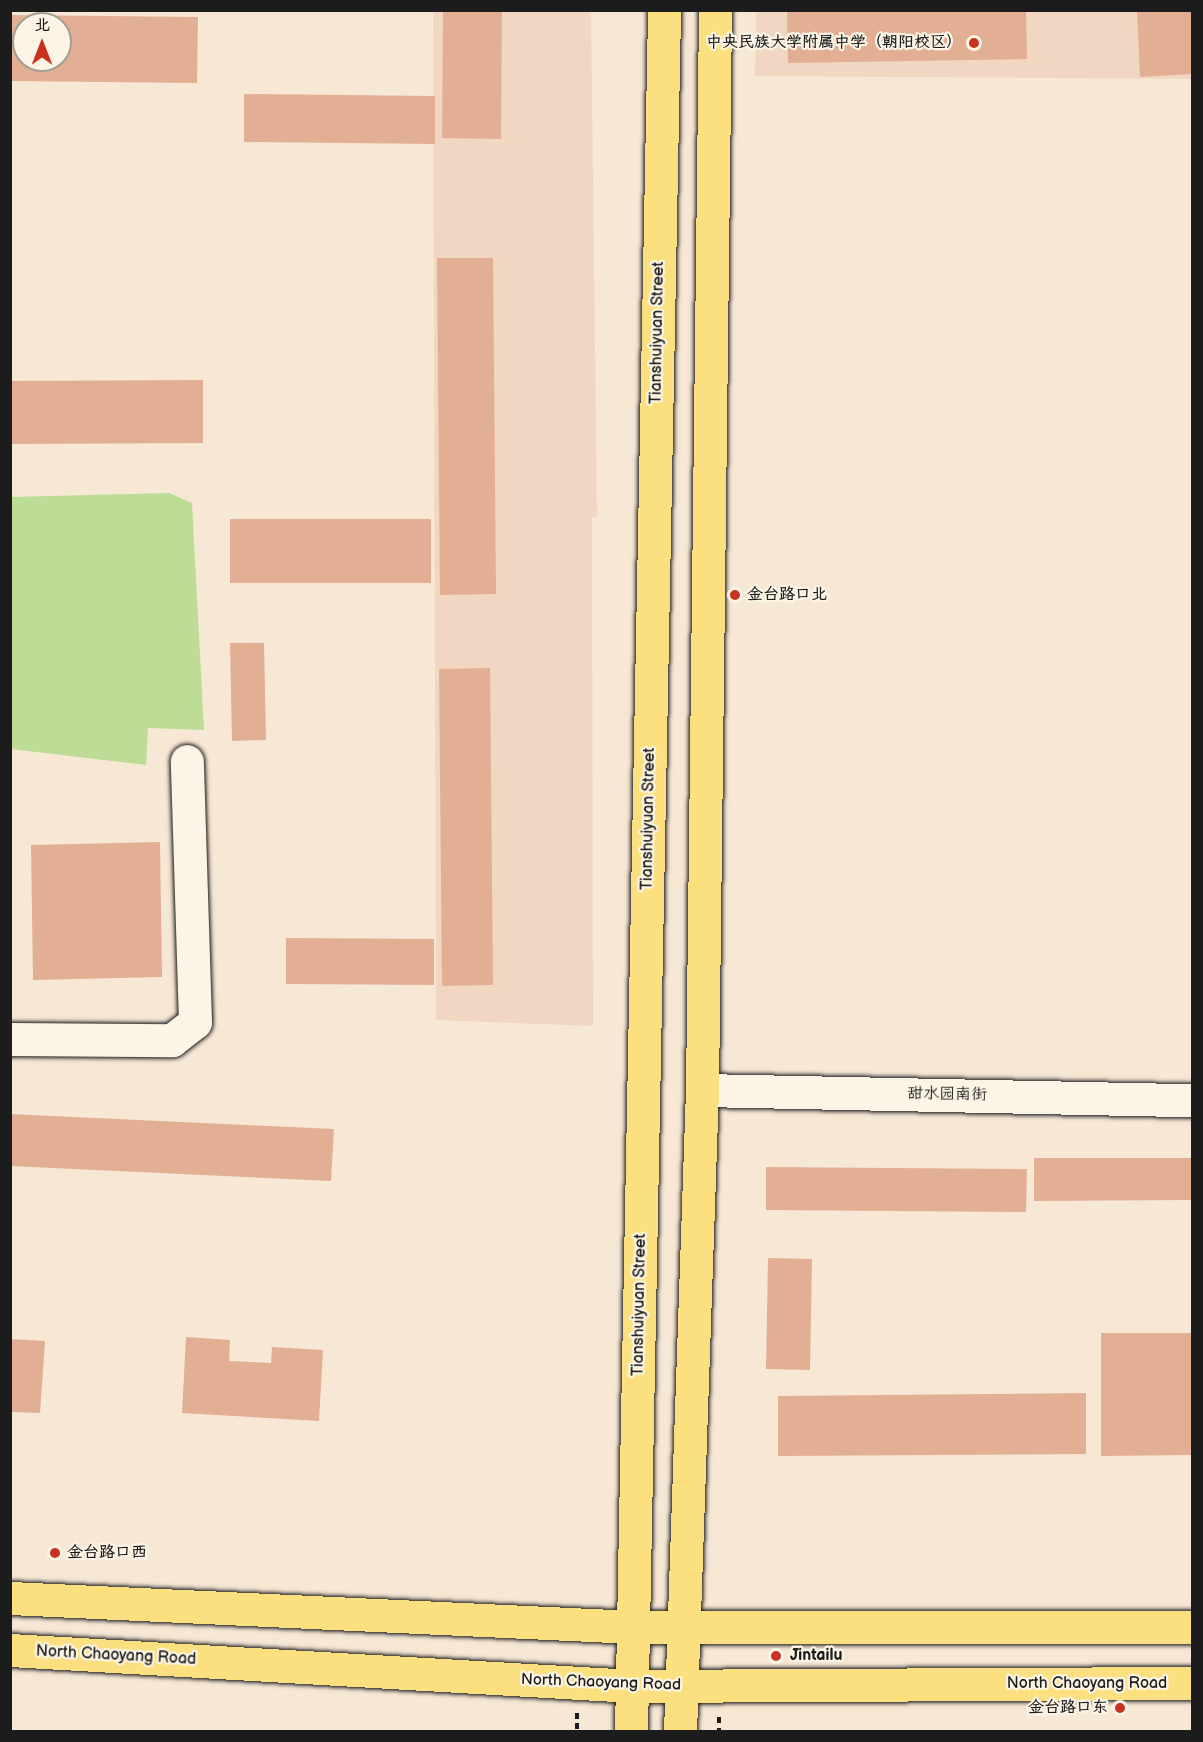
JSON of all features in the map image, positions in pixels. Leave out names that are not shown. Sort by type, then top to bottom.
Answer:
[{"type":"main road","name":"Tianshuiyuan Street","points":[[631,1731],[664,10]]},
{"type":"main road","points":[[680,1731],[702,1090],[715,10]]},
{"type":"main road","points":[[10,1598],[634,1627],[1192,1627]]},
{"type":"main road","name":"North Chaoyang Road","points":[[10,1650],[632,1686],[1192,1683]]},
{"type":"street","points":[[10,1039],[172,1040],[195,1022],[188,760]]},
{"type":"street","name":"甜水园南街","points":[[702,1090],[1192,1100]]},
{"type":"shaded area","points":[[433,11],[591,11],[597,517],[592,517],[593,1026],[436,1020]]},
{"type":"shaded area","name":"中央民族大学附属中学（朝阳校区）","points":[[756,11],[1192,11],[1192,79],[755,76]]},
{"type":"green space","points":[[169,493],[192,503],[204,730],[148,728],[146,765],[11,749],[11,497]]},
{"type":"building","points":[[443,10],[502,10],[501,139],[442,138]]},
{"type":"building","points":[[787,10],[1026,10],[1027,59],[788,63]]},
{"type":"building","points":[[1137,10],[1192,10],[1192,74],[1140,77]]},
{"type":"building","points":[[10,15],[12,15],[12,72],[72,72],[72,16],[198,17],[197,83],[10,81]]},
{"type":"building","points":[[244,94],[435,96],[435,144],[244,142]]},
{"type":"building","points":[[437,258],[493,258],[496,594],[440,595]]},
{"type":"building","points":[[203,380],[203,443],[10,444],[10,381]]},
{"type":"building","points":[[230,519],[431,519],[431,583],[230,583]]},
{"type":"building","points":[[230,643],[264,643],[266,740],[232,741]]},
{"type":"building","points":[[490,668],[493,985],[442,986],[439,669]]},
{"type":"building","points":[[160,842],[162,977],[33,980],[31,845]]},
{"type":"building","points":[[286,938],[434,939],[434,985],[286,984]]},
{"type":"building","points":[[10,1114],[334,1129],[331,1181],[10,1166]]},
{"type":"building","points":[[1034,1158],[1192,1158],[1192,1200],[1034,1201]]},
{"type":"building","points":[[766,1167],[1027,1169],[1026,1212],[766,1210]]},
{"type":"building","points":[[768,1258],[812,1259],[810,1370],[766,1369]]},
{"type":"building","points":[[1101,1333],[1192,1333],[1192,1455],[1101,1456]]},
{"type":"building","points":[[186,1337],[230,1340],[229,1361],[271,1363],[272,1347],[323,1350],[319,1421],[182,1413]]},
{"type":"building","points":[[10,1339],[45,1341],[40,1413],[10,1412]]},
{"type":"building","points":[[1086,1393],[1086,1454],[778,1456],[778,1396]]},
{"type":"place","name":"中央民族大学附属中学（朝阳校区）","points":[[974,43]]},
{"type":"place","name":"金台路口北","points":[[735,595]]},
{"type":"place","name":"金台路口西","points":[[55,1553]]},
{"type":"place","name":"Jintailu","points":[[776,1656]]},
{"type":"place","name":"金台路口东","points":[[1120,1708]]}]
